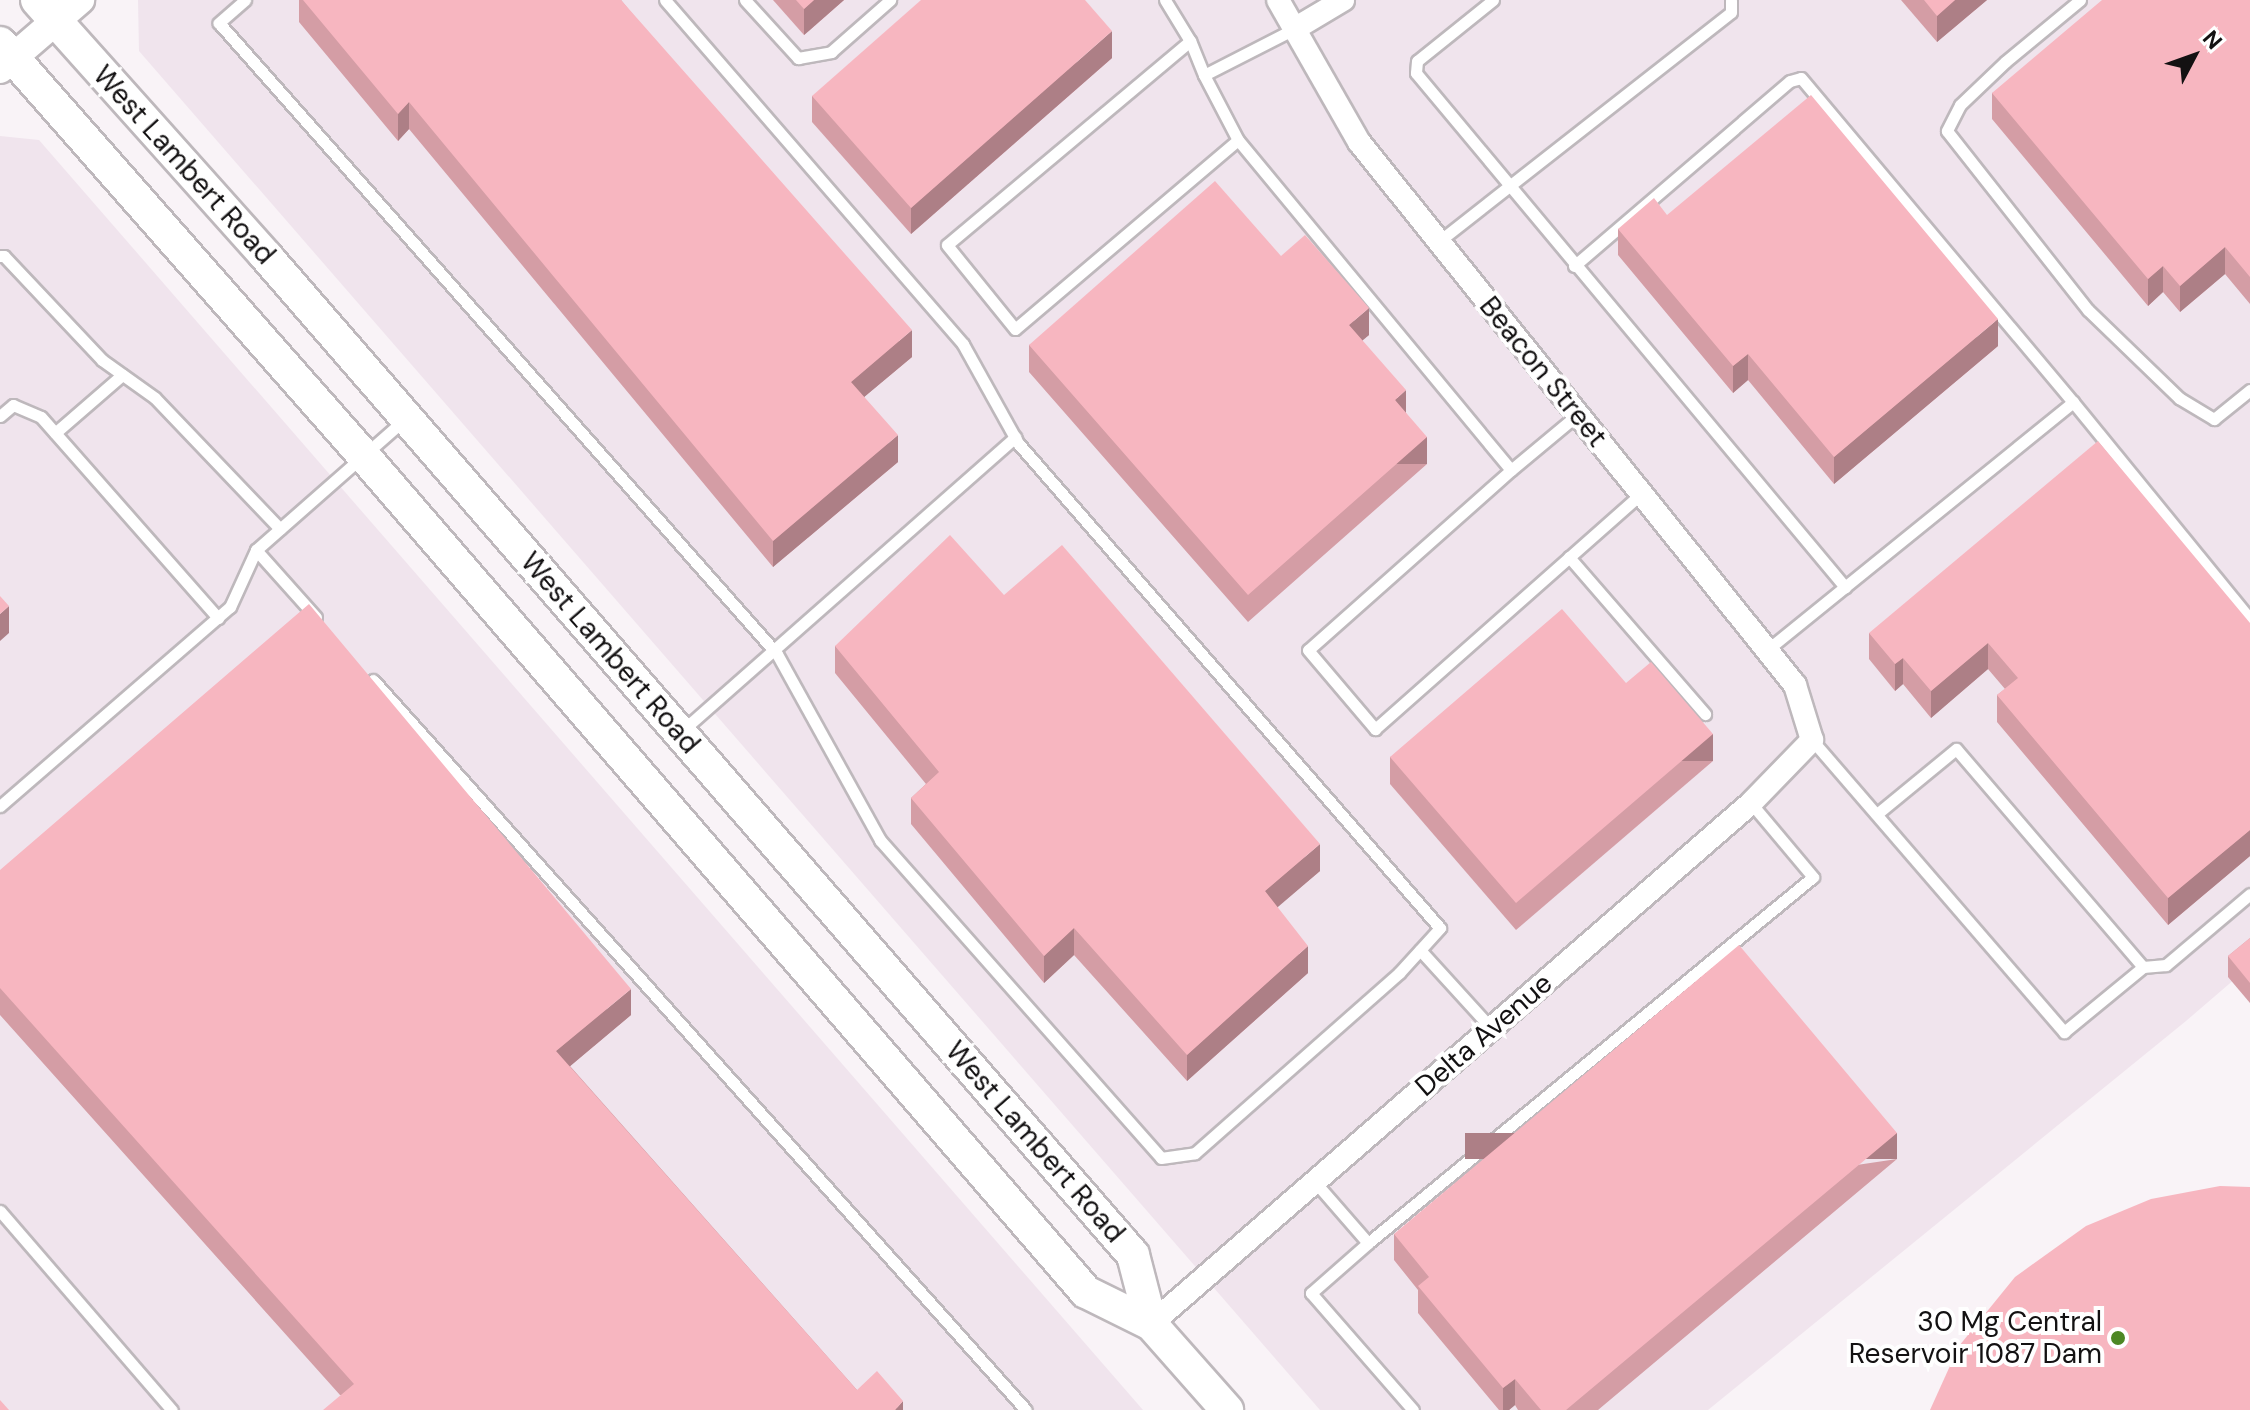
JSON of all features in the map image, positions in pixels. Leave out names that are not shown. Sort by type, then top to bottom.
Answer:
[{"type":"main road","name":"West Lambert Road","points":[[46,11],[407,418],[1133,1255],[1151,1324]]},
{"type":"main road","name":"West Lambert Road","points":[[4,57],[363,455],[1086,1292],[1151,1324],[1227,1410]]},
{"type":"street","points":[[4,57],[46,11],[80,0]]},
{"type":"street","name":"Beacon Street","points":[[1278,0],[1359,142],[1795,685],[1812,740]]},
{"type":"street","points":[[1296,28],[1343,0]]},
{"type":"street","name":"Delta Avenue","points":[[1151,1324],[1751,803],[1812,740]]},
{"type":"lane","points":[[245,0],[219,23],[773,650],[880,840],[1161,1158],[1195,1153],[1399,973],[1440,928],[1015,437],[963,344],[665,0]]},
{"type":"lane","points":[[745,0],[798,58],[831,52],[890,0]]},
{"type":"lane","points":[[1165,0],[1190,41],[1238,140],[1511,470]]},
{"type":"lane","points":[[1493,0],[1417,61],[1416,73],[1508,187],[1845,587]]},
{"type":"lane","points":[[1438,242],[1731,12],[1731,0]]},
{"type":"lane","points":[[2080,0],[1971,94],[1960,105],[1947,131],[2088,310],[2179,398],[2214,419],[2250,390]]},
{"type":"lane","points":[[1204,75],[1296,28]]},
{"type":"lane","points":[[1190,41],[947,245],[1015,329],[1238,140]]},
{"type":"lane","points":[[1574,266],[1790,81],[1801,78],[2250,619]]},
{"type":"lane","points":[[0,256],[4,256],[102,360],[155,398],[280,529]]},
{"type":"lane","points":[[55,433],[122,375]]},
{"type":"lane","points":[[1767,650],[2073,402]]},
{"type":"lane","points":[[0,416],[13,405],[41,417],[218,618]]},
{"type":"lane","points":[[1577,415],[1308,650],[1375,729],[1641,494]]},
{"type":"lane","points":[[0,806],[230,607],[256,550],[407,418]]},
{"type":"lane","points":[[680,733],[1015,437]]},
{"type":"lane","points":[[256,550],[329,632]]},
{"type":"lane","points":[[1569,557],[1705,714]]},
{"type":"lane","points":[[360,667],[1026,1410]]},
{"type":"lane","points":[[1812,740],[2064,1032],[2143,967],[2166,965],[2250,894]]},
{"type":"lane","points":[[1877,814],[1956,749],[2143,967]]},
{"type":"lane","points":[[1413,1410],[1311,1293],[1813,877],[1751,803]]},
{"type":"lane","points":[[1420,950],[1491,1028]]},
{"type":"lane","points":[[1315,1182],[1368,1243]]},
{"type":"lane","points":[[0,1211],[172,1410]]},
{"type":"shaded area","points":[[138,0],[2250,0],[2250,966],[1708,1410],[1320,1410],[139,51]]},
{"type":"shaded area","points":[[0,136],[39,140],[1143,1410],[0,1410]]},
{"type":"building","points":[[303,0],[621,0],[912,330],[851,382],[898,435],[773,541],[409,102],[398,114]]},
{"type":"building","points":[[796,0],[814,0],[804,9]]},
{"type":"building","points":[[921,0],[1085,0],[1112,31],[911,208],[812,96]]},
{"type":"building","points":[[1924,0],[1955,0],[1937,16]]},
{"type":"building","points":[[2102,0],[2250,0],[2250,277],[2225,247],[2180,286],[2163,266],[2148,279],[1992,93]]},
{"type":"building","points":[[1811,95],[1998,319],[1834,457],[1748,354],[1733,366],[1618,229],[1654,198],[1667,215]]},
{"type":"building","points":[[1215,181],[1281,256],[1305,235],[1369,308],[1349,325],[1406,390],[1395,400],[1427,437],[1248,595],[1029,345]]},
{"type":"building","points":[[2098,441],[2250,623],[2250,830],[2168,898],[1997,695],[2018,678],[1988,643],[1931,691],[1903,658],[1895,664],[1869,633]]},
{"type":"building","points":[[950,535],[1004,595],[1062,545],[1320,844],[1265,891],[1308,946],[1187,1055],[1074,928],[1044,956],[911,798],[939,772],[835,646]]},
{"type":"building","points":[[0,596],[9,606],[0,614]]},
{"type":"building","points":[[309,604],[631,989],[556,1051],[857,1390],[877,1371],[903,1401],[895,1410],[323,1410],[354,1384],[0,988],[0,870]]},
{"type":"building","points":[[1562,609],[1626,683],[1651,662],[1713,734],[1516,903],[1390,757]]},
{"type":"building","points":[[2250,938],[2250,983],[2228,956]]},
{"type":"building","points":[[1739,945],[1897,1133],[1566,1410],[1541,1410],[1515,1379],[1503,1388],[1418,1286],[1429,1277],[1394,1234]]},
{"type":"building","name":"30 Mg Central Reservoir 1087 Dam","points":[[2220,1186],[2250,1187],[2250,1410],[1930,1410],[1959,1346],[2015,1277],[2086,1226],[2151,1199]]},
{"type":"building","points":[[0,1400],[9,1410],[0,1410]]},
{"type":"place","name":"30 Mg Central Reservoir 1087 Dam","points":[[2118,1338]]}]
